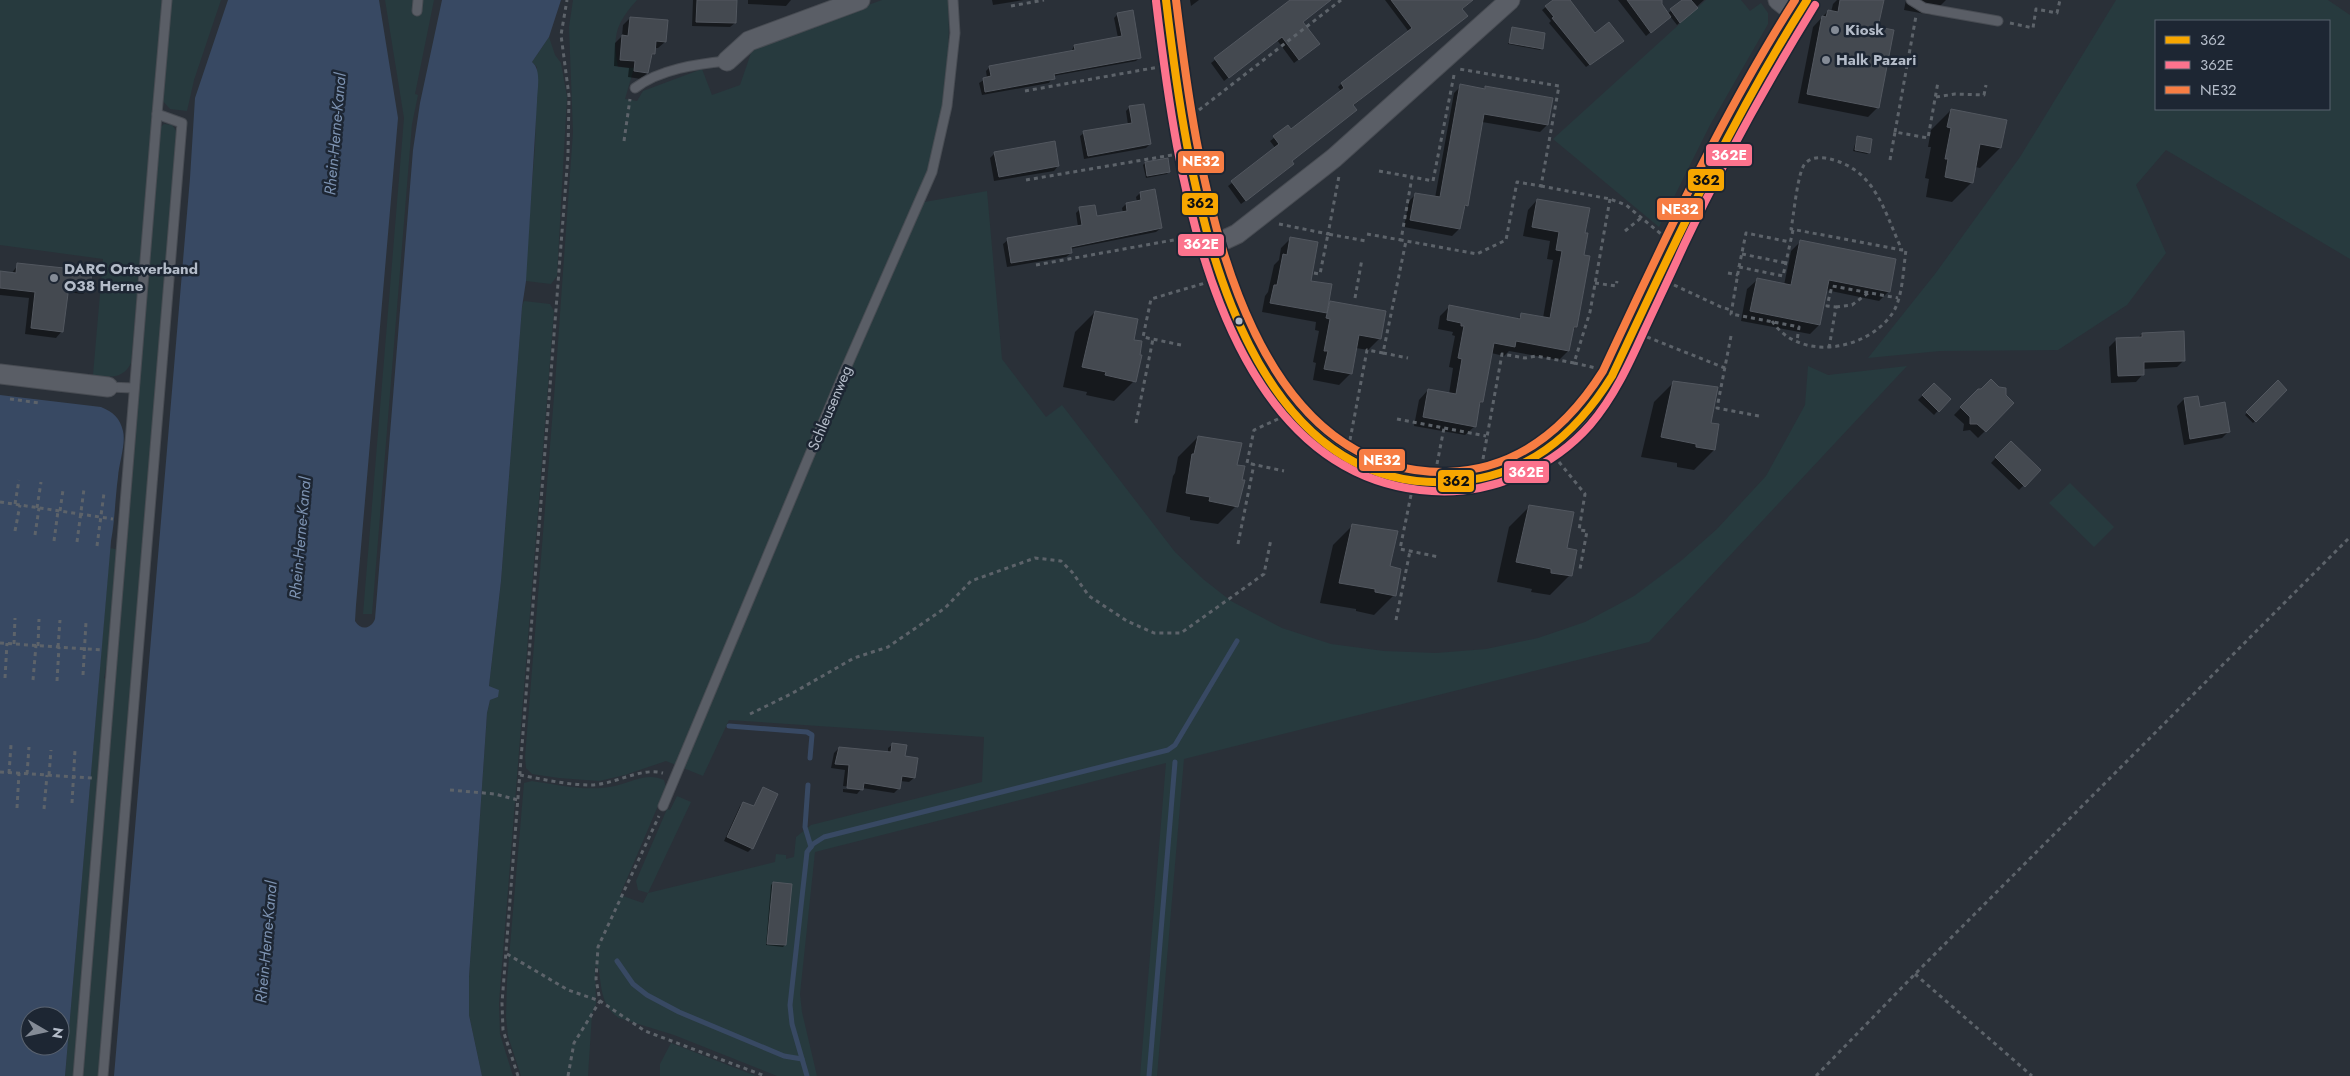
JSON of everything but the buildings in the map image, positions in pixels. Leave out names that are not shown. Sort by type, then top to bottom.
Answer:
[{"type":"street","points":[[727,61],[749,42],[860,0]]},
{"type":"street","points":[[1166,0],[1187,152],[1208,241],[1231,307],[1257,357],[1291,411],[1312,432],[1341,455],[1372,469],[1414,480],[1453,482],[1483,477],[1519,466],[1549,450],[1570,433],[1600,398],[1715,158],[1802,7],[1778,0]]},
{"type":"street","points":[[1208,241],[1238,234],[1334,158],[1510,0]]},
{"type":"street","points":[[0,374],[108,388]]},
{"type":"lane","points":[[78,1076],[167,0]]},
{"type":"lane","points":[[417,10],[418,0]]},
{"type":"lane","name":"Schleusenweg","points":[[663,806],[708,704],[843,375],[932,172],[947,106],[955,33],[953,0]]},
{"type":"lane","points":[[1914,3],[1998,21]]},
{"type":"lane","points":[[635,88],[648,78],[701,63],[727,61]]},
{"type":"lane","points":[[103,1076],[182,124],[157,114]]},
{"type":"lane","points":[[108,388],[134,388]]},
{"type":"path","points":[[518,1076],[503,1030],[502,1004],[570,127],[568,70],[561,35],[567,0]]},
{"type":"path","points":[[1011,6],[1044,0]]},
{"type":"path","points":[[1181,114],[1199,110],[1341,0]]},
{"type":"path","points":[[1998,21],[2033,28],[2036,10],[2057,13],[2060,0]]},
{"type":"path","points":[[1890,160],[1914,3]]},
{"type":"path","points":[[1025,91],[1174,65]]},
{"type":"path","points":[[1379,171],[1433,181],[1456,68],[1559,86],[1541,186]]},
{"type":"path","points":[[1895,132],[1928,138],[1938,82]]},
{"type":"path","points":[[1936,97],[1954,94],[1984,96],[1986,85]]},
{"type":"path","points":[[624,140],[628,102],[635,88]]},
{"type":"path","points":[[1026,180],[1187,152]]},
{"type":"path","points":[[1739,267],[1783,276],[1805,164],[1816,157],[1841,161],[1856,169],[1869,182],[1902,250]]},
{"type":"path","points":[[1314,273],[1320,274],[1341,167],[1334,158]]},
{"type":"path","points":[[1401,240],[1412,177]]},
{"type":"path","points":[[1367,234],[1477,254],[1506,240],[1517,182],[1610,200],[1626,205],[1673,244]]},
{"type":"path","points":[[1483,477],[1482,457],[1502,354],[1525,358],[1536,356],[1574,363],[1590,312],[1610,200]]},
{"type":"path","points":[[1262,215],[1269,222],[1366,241]]},
{"type":"path","points":[[1625,231],[1641,218]]},
{"type":"path","points":[[1772,322],[1782,333],[1797,341],[1829,348],[1845,346],[1875,330],[1892,313],[1898,298],[1906,250],[1793,230]]},
{"type":"path","points":[[1790,242],[1746,233],[1731,314],[1799,327],[1797,341]]},
{"type":"path","points":[[1036,265],[1208,241]]},
{"type":"path","points":[[1383,353],[1406,241]]},
{"type":"path","points":[[1742,254],[1786,262]]},
{"type":"path","points":[[1355,298],[1362,259]]},
{"type":"path","points":[[1728,273],[1738,275]]},
{"type":"path","points":[[1658,277],[1720,307],[1731,310]]},
{"type":"path","points":[[1181,346],[1143,337],[1151,299],[1220,278]]},
{"type":"path","points":[[1595,283],[1616,286],[1617,281]]},
{"type":"path","points":[[1868,293],[1852,305],[1836,308],[1827,306],[1832,286],[1898,298]]},
{"type":"path","points":[[1829,348],[1836,308]]},
{"type":"path","points":[[1633,331],[1724,368]]},
{"type":"path","points":[[1730,336],[1717,408],[1759,416]]},
{"type":"path","points":[[1136,423],[1153,339]]},
{"type":"path","points":[[1341,455],[1352,436],[1367,350],[1408,358]]},
{"type":"path","points":[[1524,363],[1525,358]]},
{"type":"path","points":[[10,400],[40,403]]},
{"type":"path","points":[[1284,471],[1247,463],[1254,430],[1291,411]]},
{"type":"path","points":[[1397,420],[1486,436]]},
{"type":"path","points":[[1434,481],[1444,428]]},
{"type":"path","points":[[1549,450],[1585,494],[1579,530],[1587,531],[1580,568]]},
{"type":"path","points":[[1238,544],[1254,464]]},
{"type":"path","points":[[15,531],[19,480]]},
{"type":"path","points":[[1414,480],[1400,549],[1438,557]]},
{"type":"path","points":[[35,535],[41,482]]},
{"type":"path","points":[[77,542],[84,489]]},
{"type":"path","points":[[54,541],[63,490]]},
{"type":"path","points":[[96,546],[104,493]]},
{"type":"path","points":[[0,502],[121,521]]},
{"type":"path","points":[[1816,1076],[2350,536]]},
{"type":"path","points":[[750,714],[791,694],[854,658],[888,647],[945,608],[971,581],[1034,558],[1061,561],[1072,572],[1089,596],[1127,621],[1154,633],[1181,632],[1264,574],[1271,539]]},
{"type":"path","points":[[1396,620],[1410,551]]},
{"type":"path","points":[[14,644],[15,618]]},
{"type":"path","points":[[33,680],[39,619]]},
{"type":"path","points":[[57,681],[60,620]]},
{"type":"path","points":[[83,675],[86,622]]},
{"type":"path","points":[[0,643],[109,650]]},
{"type":"path","points":[[5,678],[7,644]]},
{"type":"path","points":[[9,773],[11,745]]},
{"type":"path","points":[[27,774],[29,747]]},
{"type":"path","points":[[44,809],[51,750]]},
{"type":"path","points":[[72,803],[75,750]]},
{"type":"path","points":[[0,772],[99,778]]},
{"type":"path","points":[[520,775],[589,785],[610,784],[644,772],[658,772],[676,776]]},
{"type":"path","points":[[17,808],[19,773]]},
{"type":"path","points":[[450,790],[495,794],[518,800]]},
{"type":"path","points":[[568,1076],[574,1043],[600,1001],[596,979],[598,947],[663,806]]},
{"type":"path","points":[[507,954],[568,990],[600,1001],[645,1032],[765,1076]]},
{"type":"path","points":[[1915,974],[2032,1076]]},
{"type":"green space","points":[[0,0],[163,0],[131,363],[119,375],[110,377],[93,375],[103,259],[0,245]]},
{"type":"green space","points":[[171,0],[221,0],[194,80],[187,111],[170,109],[162,100]]},
{"type":"green space","points":[[385,0],[434,0],[415,94],[418,95],[412,124],[372,614],[363,614],[404,118]]},
{"type":"green space","points":[[573,0],[637,0],[620,23],[617,30],[615,47],[618,67],[634,68],[625,99],[637,101],[643,91],[702,69],[712,95],[740,85],[753,47],[882,0],[948,0],[948,62],[940,125],[930,165],[913,204],[987,191],[1002,359],[1046,417],[1062,405],[1175,552],[1203,579],[1231,601],[1282,628],[1331,644],[1384,651],[1436,653],[1486,649],[1538,638],[1585,622],[1634,596],[1682,560],[1717,529],[1766,476],[1805,405],[1808,366],[1828,375],[1907,366],[1649,642],[1184,759],[1157,1076],[1140,1076],[1166,763],[815,852],[800,994],[802,1012],[817,1076],[777,1076],[674,1035],[619,1018],[613,1014],[606,1003],[603,996],[599,969],[595,966],[596,1004],[592,1014],[588,1076],[521,1076],[508,1036],[506,1017],[507,981],[524,783],[532,781],[574,787],[605,788],[646,777],[664,780],[666,787],[620,895],[643,903],[648,893],[775,862],[776,854],[786,855],[786,859],[794,857],[796,837],[811,825],[982,782],[984,737],[729,720],[703,776],[666,761],[625,775],[599,781],[532,774],[526,768],[525,757],[573,132],[569,27]]},
{"type":"green space","points":[[1706,0],[1741,0],[1750,11],[1761,3],[1768,13],[1768,24],[1710,125],[1659,227],[1553,139]]},
{"type":"green space","points":[[2116,0],[2328,0],[2350,15],[2350,259],[2166,150],[2136,185],[2166,253],[2127,305],[2058,350],[1940,351],[1868,358],[1935,274],[2020,157]]},
{"type":"green space","points":[[549,37],[555,55],[561,63],[567,97],[557,276],[551,284],[526,281],[525,275],[535,146],[537,67],[532,62]]},
{"type":"green space","points":[[164,124],[172,125],[177,132],[99,1076],[81,1076],[160,128]]},
{"type":"green space","points":[[524,301],[550,304],[554,311],[499,1003],[500,1034],[513,1076],[482,1076],[469,1015],[469,977],[487,713],[490,700],[498,697],[498,690],[489,686],[501,581],[522,307]]},
{"type":"green space","points":[[2070,483],[2114,527],[2094,547],[2049,503]]},
{"type":"green space","points":[[110,548],[120,550],[111,663],[106,668],[104,678],[107,681],[74,1076],[65,1076],[67,1056],[70,1056],[70,1017]]},
{"type":"green space","points":[[677,796],[691,802],[648,893],[638,890],[636,881],[667,809],[670,810]]},
{"type":"green space","points":[[671,1043],[756,1076],[660,1076],[660,1064]]},
{"type":"water","name":"Rhein-Herne-Kanal","points":[[228,0],[379,0],[398,118],[356,605],[355,621],[360,626],[366,628],[375,619],[413,150],[420,103],[442,0],[561,0],[549,37],[532,62],[537,70],[538,80],[526,281],[522,307],[501,581],[489,686],[499,690],[498,697],[490,700],[487,713],[469,977],[469,1015],[482,1076],[114,1076],[190,178],[195,98]]},
{"type":"water","points":[[0,395],[101,407],[118,419],[124,436],[111,541],[70,1018],[70,1006],[20,1006],[20,1056],[67,1056],[65,1076],[0,1076]]},
{"type":"waterway","points":[[807,1076],[792,1024],[790,1005],[807,852],[813,844],[824,837],[1168,750],[1175,745],[1237,641]]},
{"type":"waterway","points":[[729,726],[807,732],[812,735],[810,758]]},
{"type":"waterway","points":[[1149,1076],[1175,762]]},
{"type":"waterway","points":[[808,785],[805,827],[811,847]]},
{"type":"waterway","points":[[617,961],[633,984],[647,995],[679,1012],[784,1056],[802,1059]]},
{"type":"transit line","name":"362","points":[[1166,0],[1187,145],[1205,226],[1232,306],[1267,377],[1315,434],[1375,471],[1451,482],[1478,479],[1525,463],[1564,435],[1597,398],[1612,376],[1680,232],[1728,138],[1779,45],[1807,0]]},
{"type":"transit line","name":"NE32","points":[[1176,0],[1196,140],[1214,219],[1239,296],[1273,366],[1317,422],[1375,459],[1447,472],[1473,469],[1496,463],[1518,454],[1538,442],[1557,427],[1589,392],[1603,371],[1670,229],[1717,136],[1795,0]]},
{"type":"transit line","name":"362E","points":[[1156,1],[1177,146],[1195,226],[1220,304],[1255,374],[1300,432],[1359,473],[1432,491],[1476,489],[1518,476],[1538,466],[1574,441],[1599,414],[1627,368],[1699,214],[1730,153],[1815,5]]},
{"type":"place","name":"Kiosk","points":[[1835,30]]},
{"type":"place","name":"Halk Pazari","points":[[1826,60]]},
{"type":"place","name":"DARC Ortsverband O38 Herne","points":[[54,278]]}]
